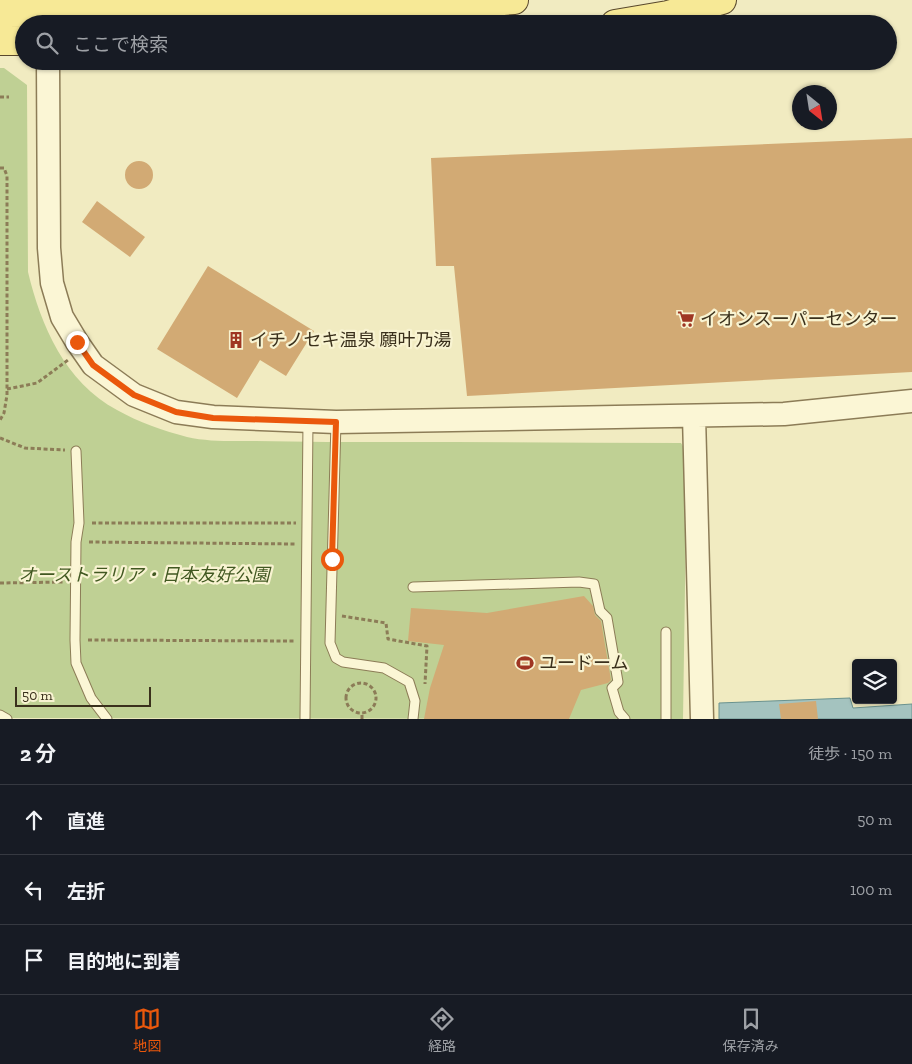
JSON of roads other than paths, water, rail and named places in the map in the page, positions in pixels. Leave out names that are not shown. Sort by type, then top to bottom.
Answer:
[{"type":"main road","points":[[0,13],[39,10],[373,12],[514,0]]},
{"type":"main road","points":[[668,15],[722,0]]},
{"type":"main road","points":[[0,41],[15,41]]},
{"type":"street","points":[[48,70],[49,248],[52,284],[62,317],[93,365],[134,395],[176,412],[213,418],[336,422],[784,414],[912,401]]},
{"type":"street","points":[[694,416],[702,719]]},
{"type":"lane","points":[[305,719],[308,421]]},
{"type":"lane","points":[[336,422],[330,643],[336,658],[343,662],[384,668],[409,682],[415,701],[413,719]]},
{"type":"lane","points":[[76,451],[79,523],[76,542],[76,663],[91,698],[106,719]]},
{"type":"lane","points":[[414,587],[579,582],[594,584],[600,611],[607,618],[618,682],[612,688],[619,712],[625,719]]},
{"type":"lane","points":[[666,632],[666,719]]},
{"type":"lane","points":[[0,715],[7,719]]},
{"type":"water","points":[[850,698],[853,708],[912,704],[912,719],[719,719],[719,703]]},
{"type":"place","name":"イオンスーパーセンター","points":[[686,319]]},
{"type":"place","name":"イチノセキ温泉 願叶乃湯","points":[[236,340]]},
{"type":"place","name":"ユードーム","points":[[525,663]]},
{"type":"park label","name":"オーストラリア・日本友好公園","points":[[144,575]]}]
